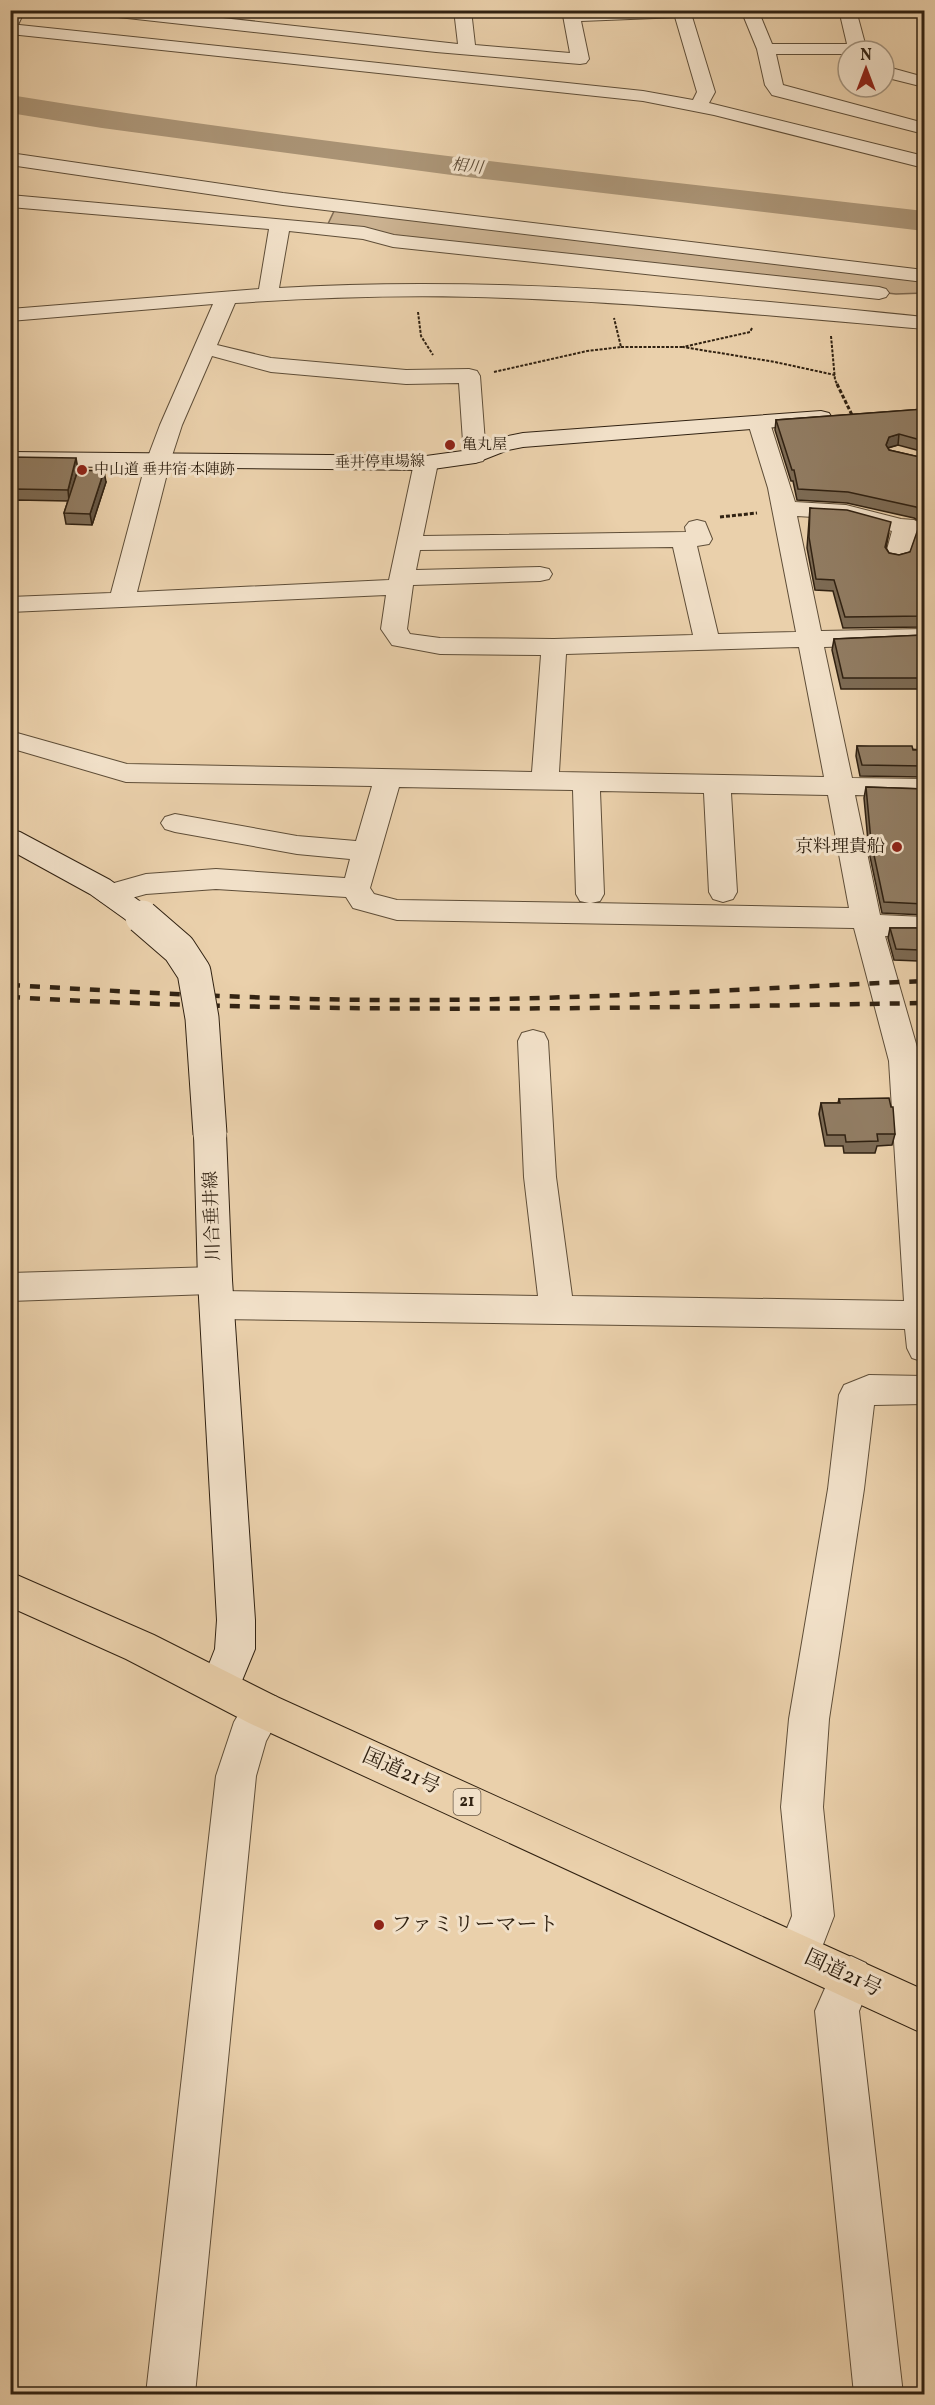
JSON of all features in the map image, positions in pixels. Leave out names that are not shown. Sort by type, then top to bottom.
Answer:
[{"type":"highway","name":"国道21号","points":[[10,1588],[140,1647],[263,1710],[924,2012]]},
{"type":"street","points":[[17,10],[10,27],[644,96],[699,105],[858,148],[924,162]]},
{"type":"street","points":[[100,10],[580,60],[571,13],[726,11]]},
{"type":"street","points":[[462,10],[467,49]]},
{"type":"street","points":[[749,10],[766,49],[774,85],[778,91],[924,129]]},
{"type":"street","points":[[847,10],[855,39]]},
{"type":"street","points":[[681,11],[706,92],[699,105]]},
{"type":"street","points":[[766,49],[836,50]]},
{"type":"street","points":[[896,74],[924,82]]},
{"type":"street","points":[[10,159],[284,199],[924,276]]},
{"type":"street","points":[[10,201],[280,224],[364,233],[393,241],[901,296]]},
{"type":"street","points":[[268,294],[280,224]]},
{"type":"street","points":[[10,315],[227,296],[416,290],[615,298],[924,323]]},
{"type":"street","points":[[122,600],[158,462],[171,424],[227,296]]},
{"type":"street","points":[[204,348],[271,365],[406,376],[469,376],[475,456]]},
{"type":"street","name":"垂井停車場線","points":[[10,459],[426,463],[475,456],[502,444],[523,440],[852,415]]},
{"type":"street","points":[[10,1287],[216,1293],[923,1332],[917,1110],[867,921],[838,787],[785,510],[759,423]]},
{"type":"street","points":[[426,463],[401,583],[394,629],[400,640],[440,646],[554,647],[924,636]]},
{"type":"street","points":[[785,510],[846,512],[915,529],[897,557]]},
{"type":"street","points":[[409,543],[690,533],[707,643]]},
{"type":"street","points":[[10,604],[122,600],[540,574]]},
{"type":"street","points":[[545,781],[554,647]]},
{"type":"street","points":[[10,739],[126,773],[924,788]]},
{"type":"street","points":[[388,778],[356,888],[363,901],[397,910],[867,921],[924,927]]},
{"type":"street","points":[[586,782],[590,894]]},
{"type":"street","points":[[717,785],[723,892]]},
{"type":"street","points":[[175,823],[297,845],[367,851]]},
{"type":"street","name":"川合垂井線","points":[[10,838],[110,894],[142,917],[179,949],[194,972],[202,1018],[210,1134],[216,1293],[236,1620],[235,1650],[220,1688]]},
{"type":"street","points":[[110,894],[146,884],[216,879],[356,888]]},
{"type":"street","points":[[532,1041],[540,1177],[557,1311]]},
{"type":"street","points":[[798,1953],[813,1916],[802,1807],[809,1719],[846,1489],[857,1395],[869,1390],[924,1390]]},
{"type":"street","points":[[170,2394],[236,1776],[248,1735],[263,1710]]},
{"type":"street","points":[[851,1978],[837,2011],[879,2394]]},
{"type":"path","points":[[416,290],[421,336],[446,376]]},
{"type":"path","points":[[615,298],[614,320],[621,347]]},
{"type":"path","points":[[683,347],[750,332],[758,309]]},
{"type":"path","points":[[852,415],[835,375],[830,334],[857,318]]},
{"type":"path","points":[[469,376],[587,351],[621,347],[683,347],[776,362],[835,375]]},
{"type":"path","points":[[690,533],[717,518],[785,510]]},
{"type":"shaded area","points":[[336,207],[924,278],[924,293],[896,294],[402,240],[327,226]]},
{"type":"building","points":[[924,409],[924,441],[899,434],[889,437],[886,445],[889,450],[924,458],[924,512],[916,507],[848,492],[798,489],[794,470],[792,470],[776,420]]},
{"type":"building","points":[[10,457],[76,458],[68,490],[15,489],[14,492],[10,492]]},
{"type":"building","points":[[78,470],[104,471],[90,514],[64,513]]},
{"type":"building","points":[[810,508],[847,510],[891,522],[885,547],[889,553],[899,555],[910,552],[918,529],[924,530],[924,616],[845,617],[834,580],[816,579],[809,537]]},
{"type":"building","points":[[924,635],[924,678],[843,678],[834,639]]},
{"type":"building","points":[[857,746],[912,746],[913,750],[924,750],[924,766],[862,765]]},
{"type":"building","points":[[866,787],[924,789],[924,904],[884,902],[871,841]]},
{"type":"building","points":[[890,928],[924,928],[924,946],[920,946],[920,950],[896,949]]},
{"type":"building","points":[[889,1098],[891,1107],[893,1107],[895,1134],[877,1134],[878,1141],[846,1142],[845,1135],[827,1135],[821,1103],[840,1103],[839,1099]]},
{"type":"waterway","name":"相川","points":[[10,104],[102,119],[459,167],[924,221]]},
{"type":"railway","points":[[10,985],[271,998],[428,1000],[614,995],[924,981]]},
{"type":"railway","points":[[10,997],[124,1003],[467,1009],[924,1003]]},
{"type":"place","name":"亀丸屋","points":[[450,445]]},
{"type":"place","name":"中山道 垂井宿 本陣跡","points":[[82,470]]},
{"type":"place","name":"京料理貴船","points":[[897,847]]},
{"type":"place","name":"ファミリーマート","points":[[379,1925]]}]
